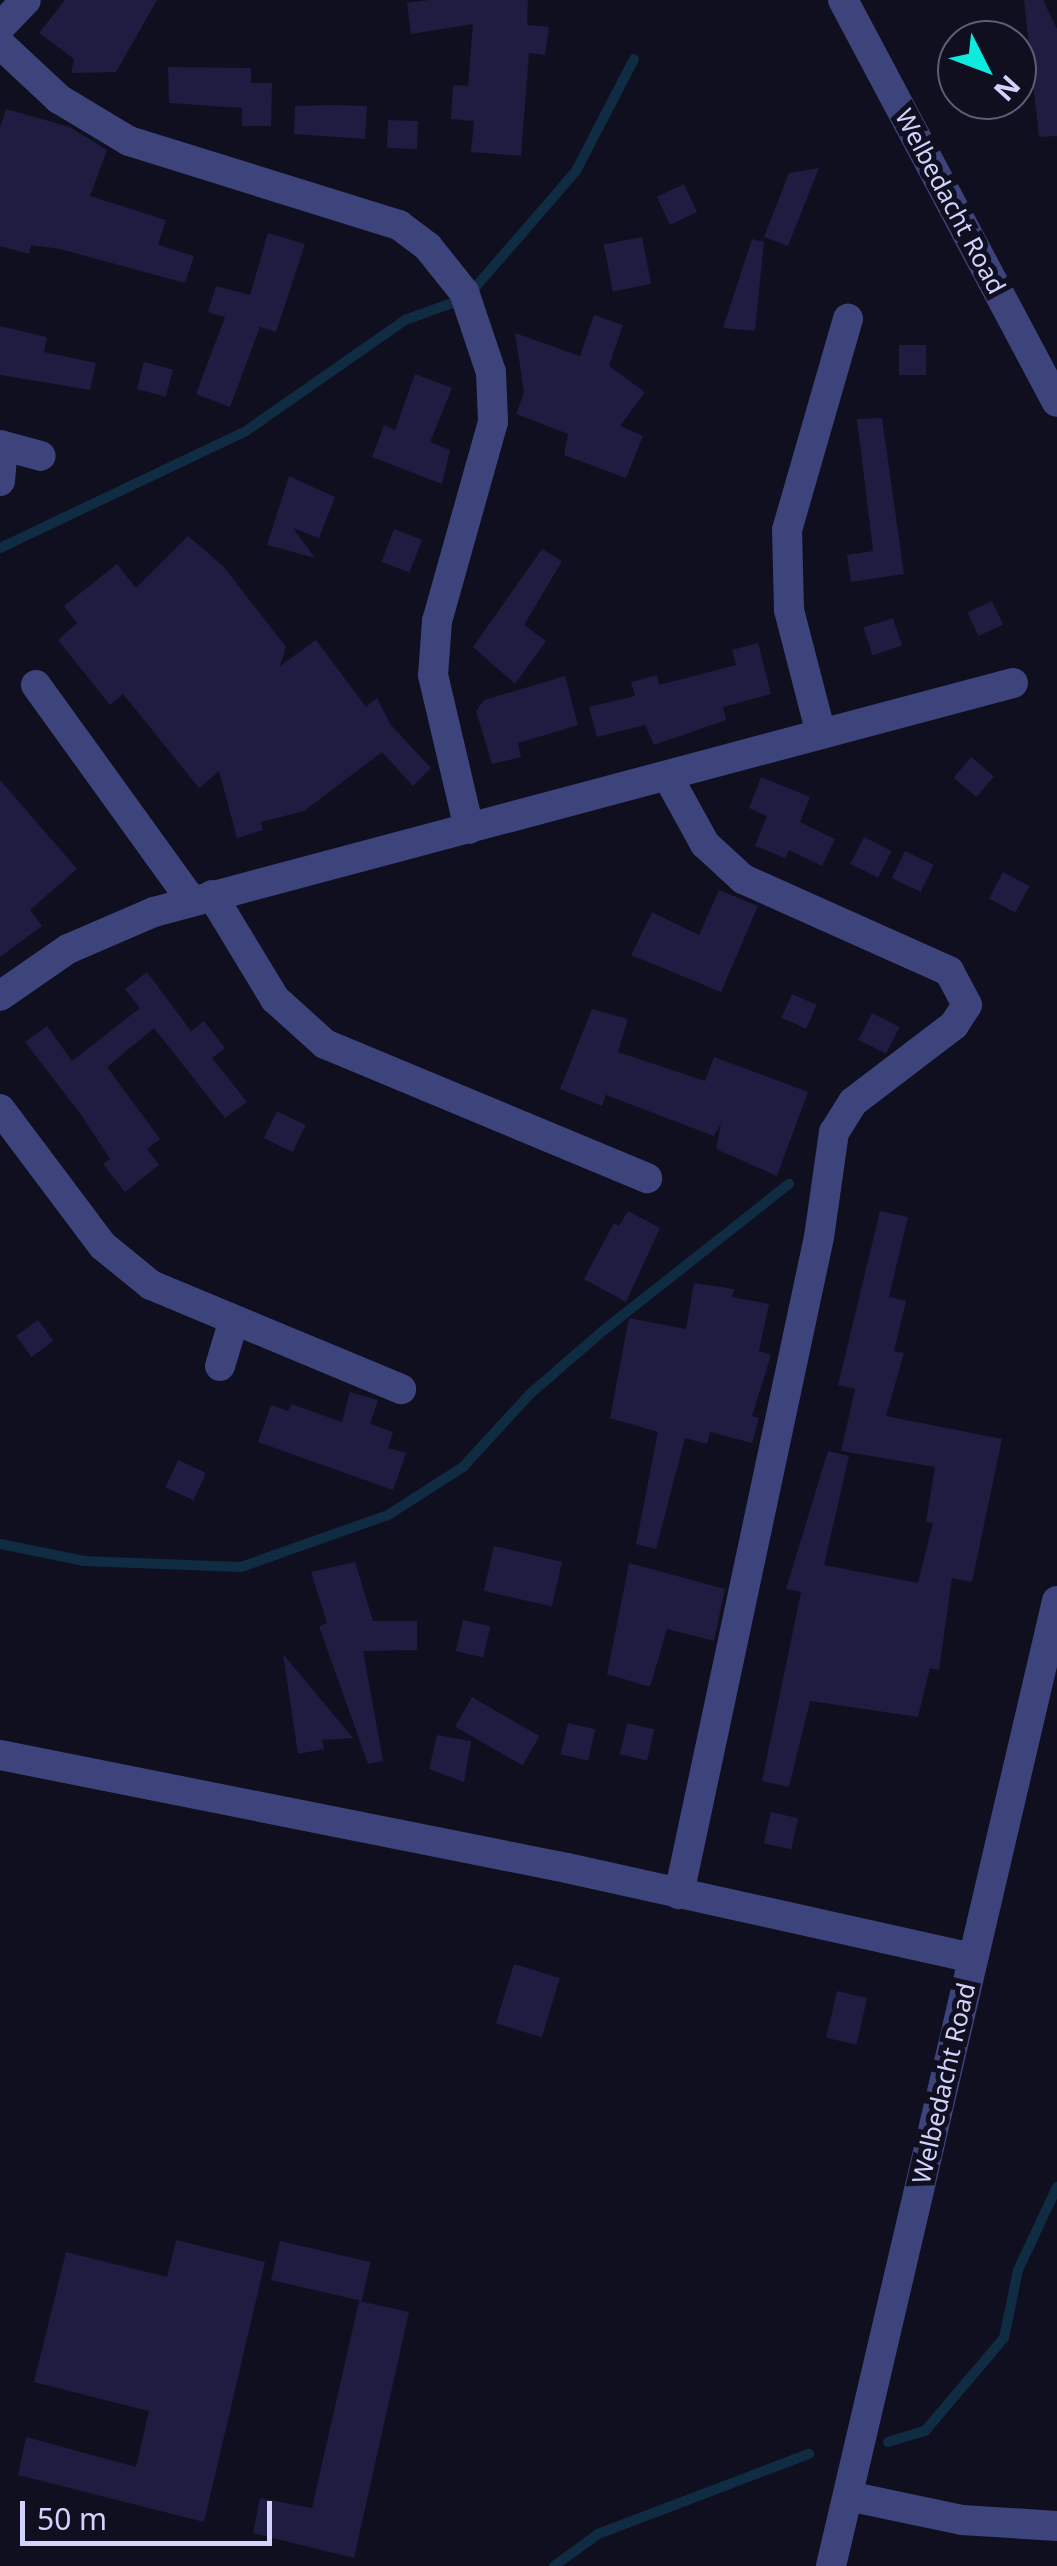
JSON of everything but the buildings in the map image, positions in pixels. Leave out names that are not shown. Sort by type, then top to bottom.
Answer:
[{"type":"street","points":[[0,27],[26,0]]},
{"type":"street","name":"Welbedacht Road","points":[[844,0],[1057,402]]},
{"type":"street","points":[[0,44],[58,99],[129,140],[398,225],[428,247],[464,292],[491,372],[494,422],[438,621],[433,676],[469,829]]},
{"type":"street","points":[[821,734],[789,610],[787,530],[848,318]]},
{"type":"street","points":[[0,481],[2,445],[41,456]]},
{"type":"street","points":[[0,996],[68,949],[202,898],[1013,683]]},
{"type":"street","points":[[36,685],[202,898],[275,1000],[325,1044],[647,1178]]},
{"type":"street","points":[[668,777],[705,844],[743,880],[950,971],[967,1005],[954,1024],[854,1102],[834,1132],[818,1237],[680,1894]]},
{"type":"street","points":[[0,1110],[39,1167],[128,1269],[233,1323],[401,1388]]},
{"type":"street","points":[[220,1366],[233,1323]]},
{"type":"street","name":"Welbedacht Road","points":[[831,2566],[1057,1601]]},
{"type":"street","points":[[0,1755],[973,1958]]},
{"type":"street","points":[[848,2496],[962,2520],[1057,2526]]},
{"type":"waterway","points":[[0,548],[246,431],[405,320],[466,298],[576,171],[634,59]]},
{"type":"waterway","points":[[0,1544],[84,1561],[241,1567],[388,1515],[463,1467],[530,1394],[604,1330],[789,1184]]},
{"type":"waterway","points":[[888,2442],[925,2431],[1004,2338],[1018,2270],[1057,2187]]},
{"type":"waterway","points":[[554,2566],[598,2534],[809,2454]]}]
